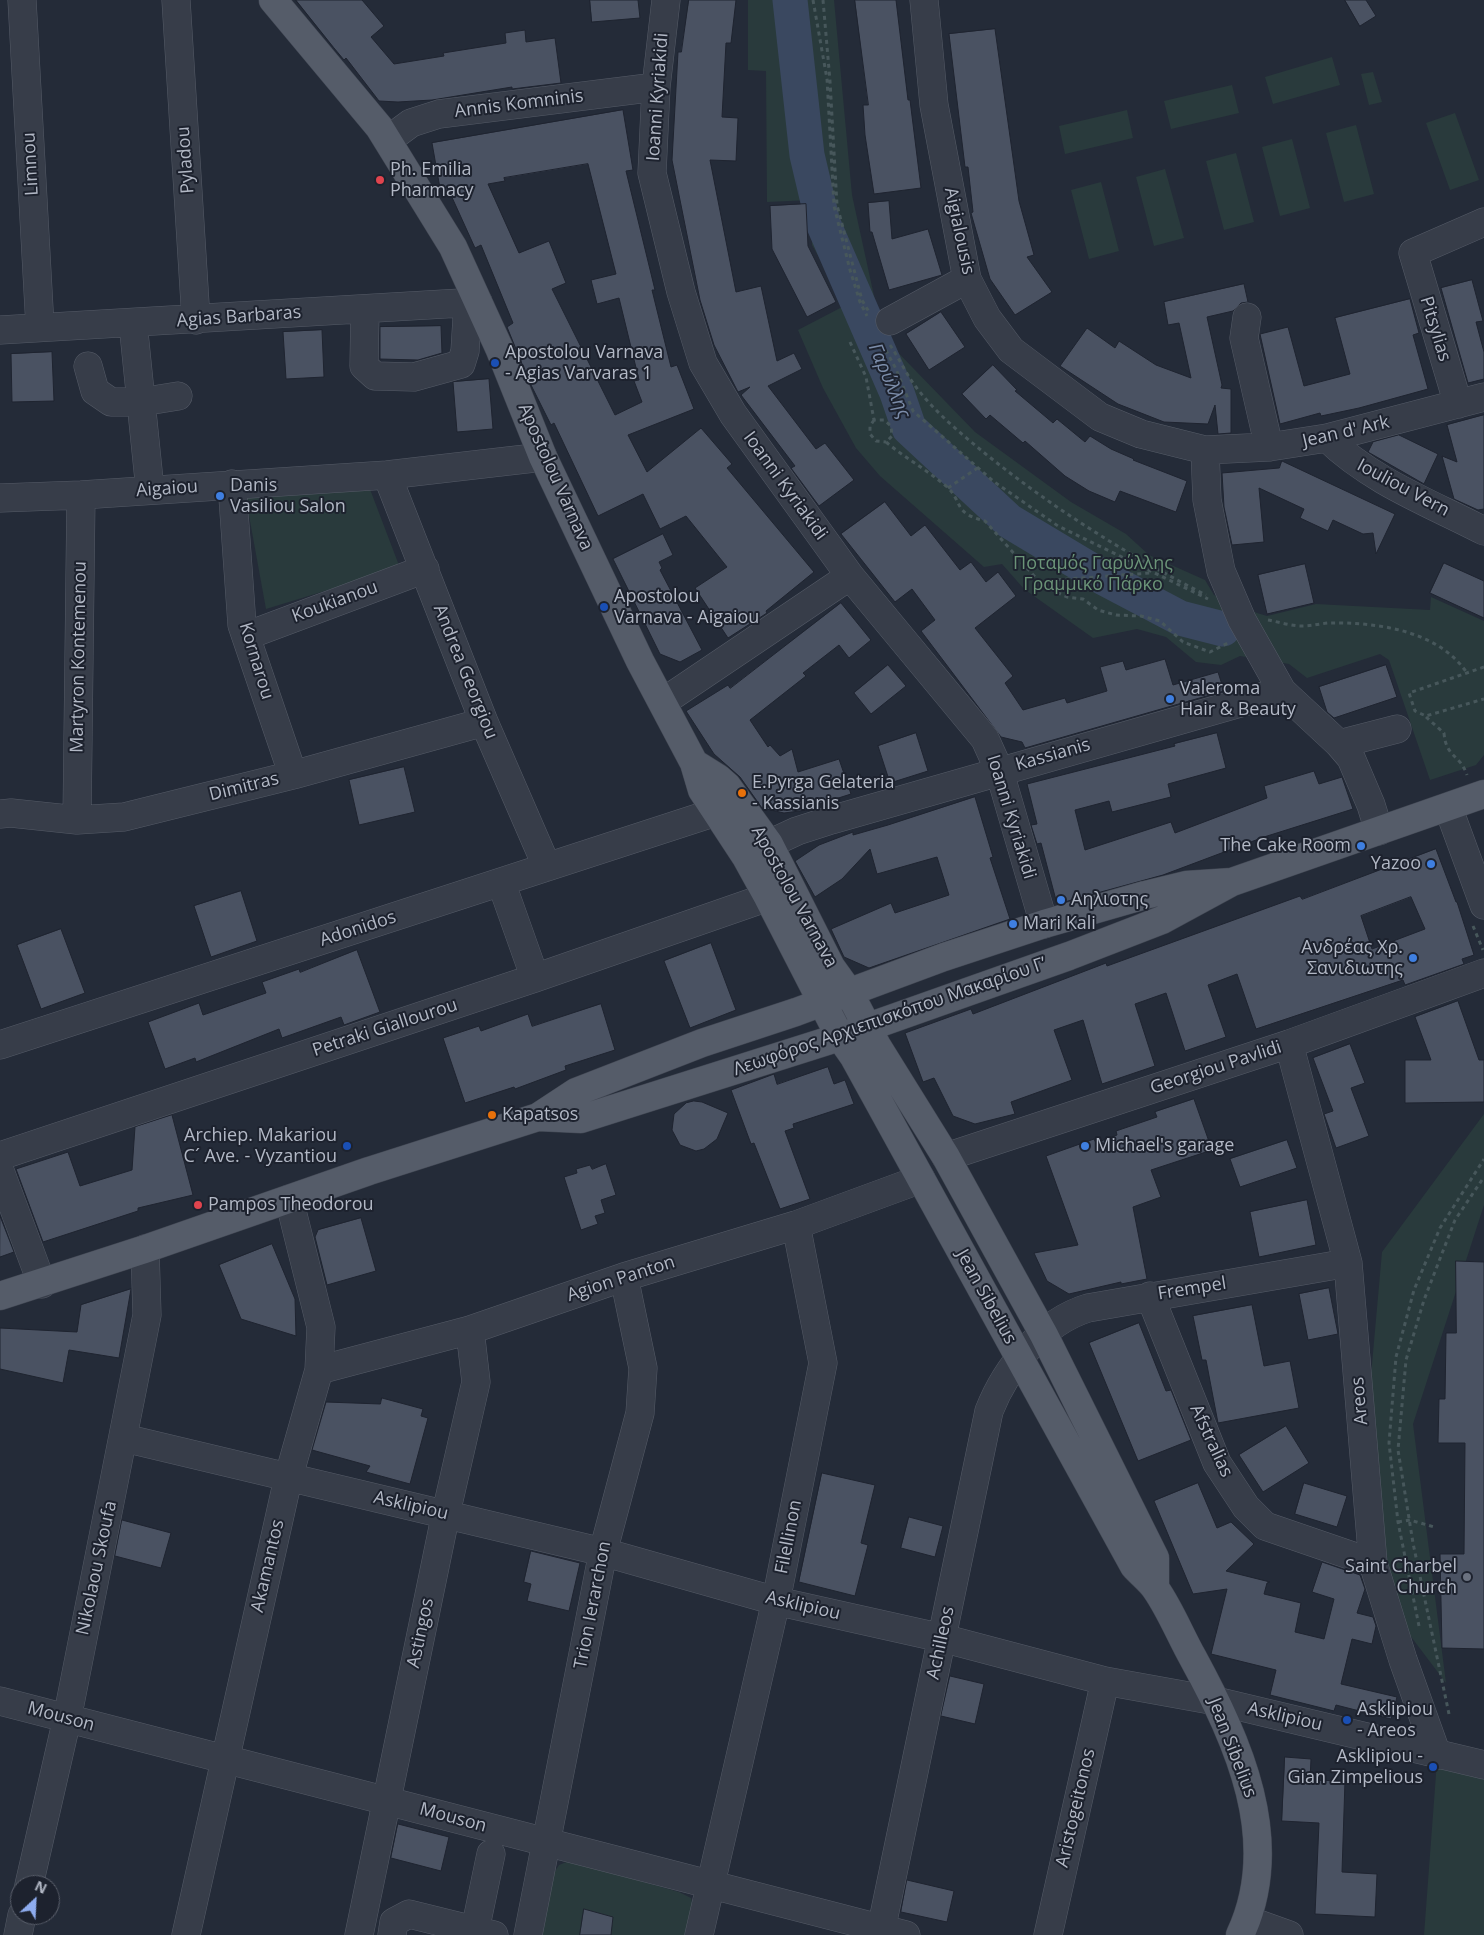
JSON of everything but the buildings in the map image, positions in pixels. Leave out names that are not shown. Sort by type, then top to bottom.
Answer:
[{"type":"main road","name":"Apostolou Varnava","points":[[273,0],[388,140],[453,247],[473,302],[543,456],[640,660],[694,763],[702,790],[768,897],[822,1002]]},
{"type":"main road","name":"Apostolou Varnava","points":[[694,763],[727,786],[769,844],[831,967],[849,992]]},
{"type":"main road","name":"Λεωφόρος Αρχιεπισκόπου Μακαρίου Γ’","points":[[538,1117],[581,1119],[840,1037],[1069,956],[1162,920],[1232,882],[1448,807],[1476,784]]},
{"type":"main road","name":"Λεωφόρος Αρχιεπισκόπου Μακαρίου Γ’","points":[[0,1296],[42,1284],[288,1199],[538,1117],[576,1092],[702,1042],[822,1002],[944,957],[1044,924],[1186,885],[1232,882]]},
{"type":"main road","name":"Jean Sibelius","points":[[849,992],[867,1026],[946,1157],[1044,1335],[1155,1558],[1154,1588]]},
{"type":"main road","name":"Jean Sibelius","points":[[822,1002],[840,1037],[854,1056],[1134,1566],[1154,1588],[1216,1701],[1250,1788],[1256,1820],[1258,1861],[1243,1928]]},
{"type":"street","name":"Limnou","points":[[22,0],[40,327]]},
{"type":"street","name":"Pyladou","points":[[176,0],[196,320]]},
{"type":"street","name":"Ioanni Kyriakidi","points":[[666,0],[656,87],[652,173],[681,292],[703,363],[733,414],[850,576],[984,739],[999,770],[1044,924]]},
{"type":"street","name":"Aigialousis","points":[[924,0],[934,105],[967,278],[987,318],[1012,350],[1100,417],[1141,434],[1205,450]]},
{"type":"street","name":"Annis Komninis","points":[[388,140],[410,124],[439,114],[656,87]]},
{"type":"street","name":"Pitsylias","points":[[1458,404],[1413,253],[1484,222]]},
{"type":"street","points":[[883,326],[967,278]]},
{"type":"street","name":"Agias Barbaras","points":[[0,330],[196,320],[473,302]]},
{"type":"street","points":[[365,309],[364,366],[376,376],[414,376],[462,364],[466,351],[473,302]]},
{"type":"street","points":[[1247,318],[1244,338],[1269,447]]},
{"type":"street","points":[[133,323],[150,490]]},
{"type":"street","points":[[88,366],[95,391],[111,402],[141,402],[178,396]]},
{"type":"street","name":"Jean d' Ark","points":[[1205,450],[1269,447],[1326,438],[1484,397]]},
{"type":"street","name":"Iouliou Vern","points":[[1326,438],[1348,459],[1374,475],[1484,530]]},
{"type":"street","points":[[1205,450],[1207,500],[1222,571],[1242,620],[1282,691],[1332,737],[1351,758],[1371,805],[1379,831]]},
{"type":"street","name":"Aigaiou","points":[[0,498],[81,495],[387,475],[543,456]]},
{"type":"street","name":"Andrea Georgiou","points":[[387,475],[484,722],[547,867]]},
{"type":"street","name":"Kornarou","points":[[232,484],[242,625],[293,775]]},
{"type":"street","name":"Martyron Kontemenou","points":[[77,820],[81,495]]},
{"type":"street","name":"Koukianou","points":[[246,636],[425,569]]},
{"type":"street","points":[[663,702],[850,576]]},
{"type":"street","name":"Kassianis","points":[[769,844],[797,831],[999,770],[1282,691]]},
{"type":"street","name":"Dimitras","points":[[0,814],[11,813],[77,820],[124,817],[293,775],[484,722]]},
{"type":"street","points":[[1332,737],[1397,729]]},
{"type":"street","points":[[1448,807],[1484,905]]},
{"type":"street","name":"Adonidos","points":[[0,1045],[716,812]]},
{"type":"street","points":[[501,882],[535,978]]},
{"type":"street","name":"Petraki Giallourou","points":[[0,1156],[535,978],[768,897]]},
{"type":"street","name":"Georgiou Pavlidi","points":[[946,1157],[1289,1044],[1484,973]]},
{"type":"street","name":"Areos","points":[[1289,1044],[1348,1263],[1373,1563],[1403,1660],[1437,1755]]},
{"type":"street","points":[[0,1171],[42,1284]]},
{"type":"street","name":"Agion Panton","points":[[319,1370],[470,1330],[624,1277],[796,1225],[921,1179]]},
{"type":"street","name":"Akamantos","points":[[186,1935],[288,1479],[319,1370],[322,1327],[288,1199]]},
{"type":"street","name":"Filellinon","points":[[700,1935],[710,1884],[776,1601],[824,1363],[796,1225]]},
{"type":"street","name":"Nikolaou Skoufa","points":[[31,1875],[67,1719],[147,1315],[145,1249]]},
{"type":"street","name":"Frempel","points":[[1019,1357],[1057,1322],[1076,1312],[1150,1296],[1348,1263]]},
{"type":"street","name":"Trion Ierarchon","points":[[528,1935],[603,1552],[640,1413],[643,1368],[624,1277]]},
{"type":"street","name":"Afstralias","points":[[1150,1296],[1217,1463],[1246,1507],[1265,1526],[1373,1563]]},
{"type":"street","name":"Astingos","points":[[359,1935],[446,1514],[476,1382],[470,1330]]},
{"type":"street","name":"Achilleos","points":[[889,1933],[942,1638],[989,1411],[1005,1378],[1019,1357]]},
{"type":"street","name":"Asklipiou","points":[[124,1438],[288,1479],[446,1514],[603,1552],[776,1601],[942,1638],[1105,1681],[1216,1701],[1353,1732],[1437,1755],[1484,1765]]},
{"type":"street","name":"Aristogeitonos","points":[[1048,1935],[1105,1681]]},
{"type":"street","name":"Mouson","points":[[0,1701],[710,1884],[889,1933]]},
{"type":"street","points":[[392,1935],[394,1922],[409,1914],[481,1933],[491,1854]]},
{"type":"street","points":[[1243,1928],[1289,1935]]},
{"type":"path","points":[[823,0],[837,205],[862,300],[883,326],[916,387],[960,432],[1008,472],[1073,518],[1152,568],[1212,599],[1152,573],[1054,580],[1043,586]]},
{"type":"path","points":[[850,342],[866,377],[874,420],[870,426],[870,434],[876,441],[886,442],[948,488],[960,510],[974,518],[985,521],[1043,586],[1067,597],[1083,599],[1098,610],[1116,615],[1142,616],[1160,621],[1182,642],[1210,652],[1237,639]]},
{"type":"path","points":[[874,420],[884,420],[891,426],[892,436],[886,442]]},
{"type":"path","points":[[948,488],[979,467]]},
{"type":"path","points":[[1262,619],[1300,626],[1328,623],[1371,624],[1407,632],[1431,642],[1459,662],[1467,673]]},
{"type":"path","points":[[1476,784],[1464,766],[1450,754],[1444,744],[1444,733],[1426,716],[1415,711],[1409,692],[1484,667]]},
{"type":"path","points":[[1426,716],[1484,699]]},
{"type":"path","points":[[1420,1634],[1398,1522],[1389,1443],[1396,1357],[1414,1290],[1440,1228],[1484,1159]]},
{"type":"path","points":[[1451,1723],[1410,1520],[1398,1450],[1406,1360],[1424,1300],[1455,1220],[1484,1178]]},
{"type":"path","points":[[1398,1522],[1410,1520],[1434,1526]]},
{"type":"green space","name":"Ποταμός Γαρύλλης Γραμμικό Πάρκο","points":[[748,0],[834,0],[852,195],[883,337],[975,432],[1071,502],[1126,534],[1149,555],[1205,580],[1214,595],[1267,616],[1316,604],[1430,610],[1431,597],[1484,621],[1484,755],[1476,765],[1430,780],[1389,660],[1380,654],[1307,678],[1289,664],[1240,656],[1221,665],[1196,662],[1166,637],[1137,629],[1093,638],[1024,589],[1002,564],[984,567],[880,476],[856,448],[823,388],[798,330],[846,305],[812,245],[811,200],[767,202],[766,71],[748,70]]},
{"type":"green space","points":[[1332,57],[1340,85],[1273,104],[1265,77]]},
{"type":"green space","points":[[1373,72],[1382,102],[1369,105],[1361,74]]},
{"type":"green space","points":[[1232,85],[1239,113],[1171,129],[1164,101]]},
{"type":"green space","points":[[1127,110],[1133,138],[1065,154],[1059,126]]},
{"type":"green space","points":[[1455,113],[1479,180],[1450,190],[1426,123]]},
{"type":"green space","points":[[1356,125],[1374,194],[1344,202],[1326,133]]},
{"type":"green space","points":[[1292,139],[1310,208],[1280,216],[1262,147]]},
{"type":"green space","points":[[1236,153],[1254,222],[1224,230],[1206,161]]},
{"type":"green space","points":[[1165,169],[1184,238],[1154,246],[1136,177]]},
{"type":"green space","points":[[1101,182],[1119,251],[1089,259],[1071,190]]},
{"type":"green space","points":[[368,484],[400,568],[266,609],[244,488]]},
{"type":"green space","points":[[1484,1114],[1484,1205],[1413,1424],[1446,1683],[1381,1597],[1368,1409],[1382,1252]]},
{"type":"green space","points":[[1437,1761],[1484,1775],[1484,1935],[1424,1935]]},
{"type":"green space","points":[[569,1861],[679,1892],[691,1898],[693,1906],[687,1935],[540,1935],[554,1873],[559,1865]]},
{"type":"waterway","name":"Γαρύλλης","points":[[790,0],[807,155],[823,223],[897,393],[909,428],[1009,521],[1104,578],[1180,618],[1223,629]]},
{"type":"place","name":"Ph. Emilia Pharmacy","points":[[380,180]]},
{"type":"place","name":"Apostolou Varnava - Agias Varvaras 1","points":[[495,363]]},
{"type":"place","name":"Danis Vasiliou Salon","points":[[220,496]]},
{"type":"place","name":"Apostolou Varnava - Aigaiou","points":[[604,607]]},
{"type":"place","name":"Valeroma Hair & Beauty","points":[[1170,699]]},
{"type":"place","name":"E.Pyrga Gelateria - Kassianis","points":[[742,793]]},
{"type":"place","name":"The Cake Room","points":[[1361,846]]},
{"type":"place","name":"Yazoo","points":[[1431,864]]},
{"type":"place","name":"Αηλιοτης","points":[[1061,900]]},
{"type":"place","name":"Mari Kali","points":[[1013,924]]},
{"type":"place","name":"Ανδρέας Χρ. Σανιδιωτης","points":[[1413,958]]},
{"type":"place","name":"Kapatsos","points":[[492,1115]]},
{"type":"place","name":"Archiep. Makariou C´ Ave. - Vyzantiou","points":[[347,1146]]},
{"type":"place","name":"Michael's garage","points":[[1085,1146]]},
{"type":"place","name":"Pampos Theodorou","points":[[198,1205]]},
{"type":"place","name":"Saint Charbel Church","points":[[1467,1577]]},
{"type":"place","name":"Asklipiou - Areos","points":[[1347,1720]]},
{"type":"place","name":"Asklipiou - Gian Zimpelious","points":[[1433,1767]]}]
